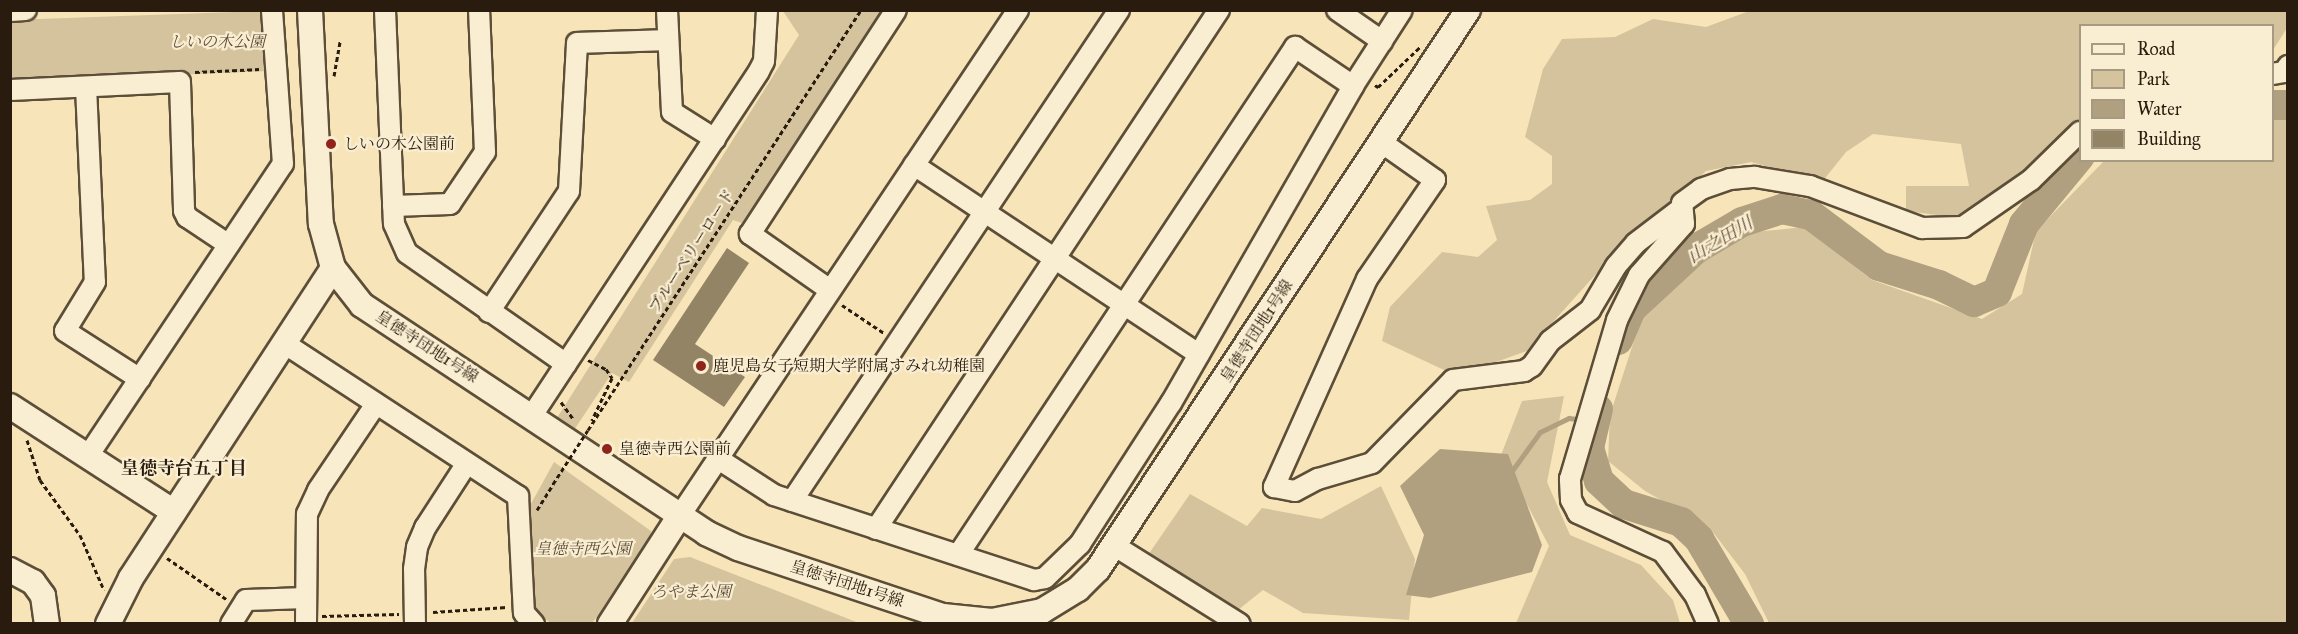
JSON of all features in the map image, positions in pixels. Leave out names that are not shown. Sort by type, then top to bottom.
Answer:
[{"type":"street","points":[[10,11],[26,10]]},
{"type":"street","points":[[88,456],[283,164],[272,10]]},
{"type":"street","name":"皇徳寺団地1号線","points":[[310,10],[321,224],[333,268],[362,304],[678,518],[738,548],[943,616],[970,621],[1019,618],[1042,611],[1078,589],[1115,546],[1468,10]]},
{"type":"street","points":[[385,10],[394,225],[407,253],[489,312],[574,366]]},
{"type":"street","points":[[393,206],[450,204],[485,152],[479,10]]},
{"type":"street","points":[[667,10],[672,112],[715,139]]},
{"type":"street","points":[[531,417],[574,366],[764,61],[767,10]]},
{"type":"street","points":[[829,292],[750,234],[896,10]]},
{"type":"street","points":[[610,624],[717,458],[1018,10]]},
{"type":"street","points":[[792,501],[1119,10]]},
{"type":"street","points":[[876,529],[1219,10]]},
{"type":"street","points":[[1337,10],[1382,41]]},
{"type":"street","points":[[717,458],[774,495],[876,529],[1034,580],[1056,569],[1080,544],[1199,354],[1362,84],[1382,41],[1402,10]]},
{"type":"street","points":[[489,312],[569,191],[577,43],[668,40]]},
{"type":"street","points":[[958,555],[1296,47],[1362,84]]},
{"type":"street","points":[[2274,74],[2285,72],[2288,66]]},
{"type":"street","points":[[10,90],[180,82],[184,211],[187,217],[229,245]]},
{"type":"street","points":[[86,87],[95,282],[65,330],[140,379]]},
{"type":"street","points":[[1708,624],[1695,595],[1663,552],[1578,513],[1571,500],[1570,479],[1617,320],[1639,275],[1684,224],[1682,203],[1701,189],[1730,179],[1755,177],[1810,186],[1922,228],[1963,227],[2031,180],[2079,133]]},
{"type":"street","points":[[1381,142],[1435,180],[1367,279],[1274,487],[1295,491],[1318,479],[1372,463],[1453,380],[1524,371],[1532,366],[1550,340],[1590,310],[1616,266],[1636,243],[1682,208]]},
{"type":"street","points":[[914,165],[1199,354]]},
{"type":"street","points":[[108,624],[131,578],[333,268]]},
{"type":"street","points":[[284,343],[518,496],[524,605],[534,624]]},
{"type":"street","points":[[236,616],[246,600],[306,613],[307,514],[318,490],[376,404]]},
{"type":"street","points":[[10,406],[174,512]]},
{"type":"street","points":[[415,619],[417,547],[425,528],[467,463]]},
{"type":"street","points":[[1115,546],[1240,624]]},
{"type":"street","points":[[10,570],[33,582],[43,596],[47,624]]},
{"type":"path","name":"ブルーベリーロード","points":[[542,502],[861,10]]},
{"type":"path","points":[[336,76],[340,41]]},
{"type":"path","points":[[1362,84],[1378,87],[1423,46]]},
{"type":"path","points":[[829,292],[898,342]]},
{"type":"path","points":[[574,366],[588,359],[606,369],[612,378],[588,430]]},
{"type":"path","points":[[566,393],[560,402],[574,420],[571,425]]},
{"type":"path","points":[[24,428],[40,480],[80,535],[104,592]]},
{"type":"path","points":[[158,552],[236,616]]},
{"type":"path","points":[[306,613],[415,619],[524,605]]},
{"type":"green space","points":[[1752,10],[2287,11],[2287,28],[2274,48],[2274,24],[2079,24],[2079,124],[2062,146],[1968,219],[1906,211],[1906,186],[1969,186],[1961,144],[1873,134],[1846,152],[1822,182],[1751,162],[1706,171],[1596,274],[1527,351],[1457,376],[1382,341],[1390,307],[1442,252],[1478,257],[1497,240],[1486,206],[1530,200],[1552,184],[1552,156],[1525,137],[1543,69],[1562,39],[1615,37],[1653,19],[1706,27]]},
{"type":"green space","name":"しいの木公園","points":[[264,11],[269,71],[11,82],[10,20]]},
{"type":"green space","points":[[783,11],[889,11],[742,223],[733,220],[629,382],[612,373],[574,430],[557,418],[799,35]]},
{"type":"green space","points":[[2274,118],[2288,118],[2287,623],[1769,623],[1745,574],[1709,527],[1645,491],[1608,461],[1610,415],[1643,313],[1703,257],[1755,232],[1804,227],[1872,280],[1982,319],[2022,294],[2036,231],[2103,162],[2274,162]]},
{"type":"green space","points":[[1564,396],[1547,482],[1570,535],[1641,565],[1673,600],[1680,623],[1516,623],[1549,546],[1501,455],[1522,401]]},
{"type":"green space","name":"皇徳寺西公園","points":[[554,462],[651,531],[650,552],[592,623],[550,623],[532,606],[527,511]]},
{"type":"green space","points":[[1381,486],[1415,559],[1409,620],[1303,613],[1263,590],[1233,614],[1148,555],[1190,494],[1247,526],[1262,508],[1321,519]]},
{"type":"green space","name":"ろやま公園","points":[[690,557],[859,623],[632,623],[674,559]]},
{"type":"water","points":[[1440,449],[1508,454],[1542,545],[1532,572],[1430,598],[1406,595],[1424,535],[1400,486]]},
{"type":"building","points":[[727,248],[749,263],[695,344],[745,377],[724,407],[653,360]]},
{"type":"waterway","name":"山之田川","points":[[2274,105],[2288,105]]},
{"type":"waterway","name":"山之田川","points":[[1618,340],[1631,309],[1696,249],[1742,222],[1782,209],[1811,215],[1879,266],[1939,285],[1974,302],[1997,292],[2024,224],[2079,157]]},
{"type":"waterway","name":"山之田川","points":[[1598,409],[1589,448],[1599,481],[1624,504],[1681,522],[1699,539],[1749,624]]},
{"type":"waterway","points":[[1511,472],[1540,432],[1569,418],[1583,420]]},
{"type":"place","name":"しいの木公園前","points":[[331,144]]},
{"type":"place","name":"鹿児島女子短期大学附属すみれ幼稚園","points":[[701,366]]},
{"type":"place","name":"皇徳寺西公園前","points":[[607,449]]},
{"type":"district","name":"皇徳寺台五丁目","points":[[184,468]]}]
